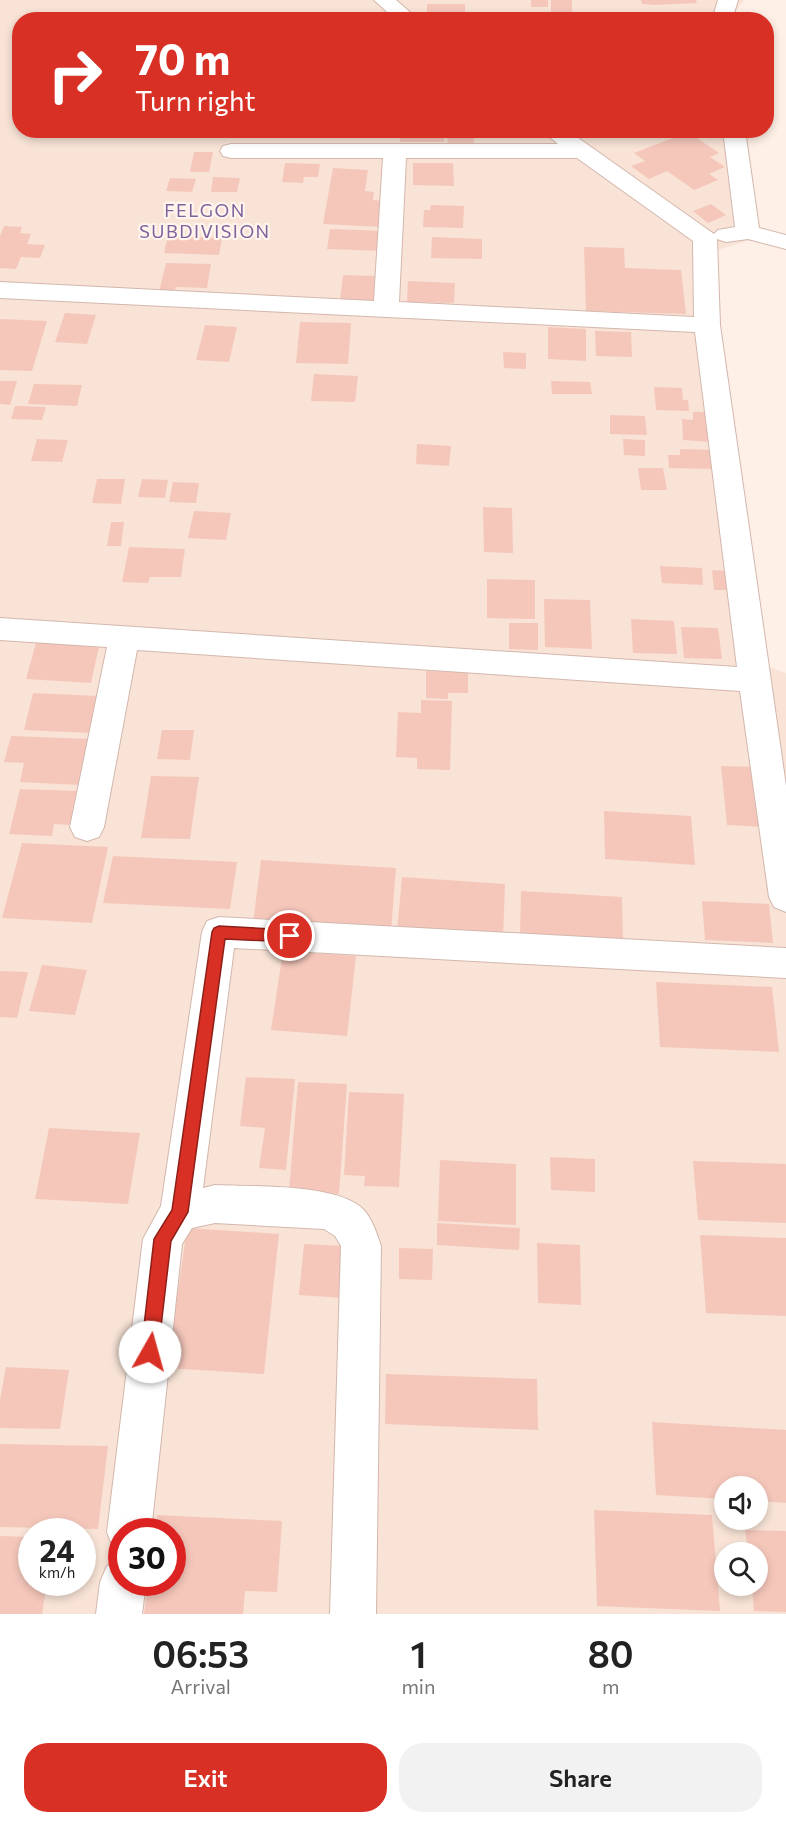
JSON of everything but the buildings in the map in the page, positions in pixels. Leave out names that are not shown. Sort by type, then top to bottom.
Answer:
[{"type":"street","points":[[384,0],[399,12]]},
{"type":"street","points":[[562,138],[705,238],[748,232],[786,242]]},
{"type":"street","points":[[735,138],[748,232]]},
{"type":"street","points":[[231,151],[579,151]]},
{"type":"street","points":[[386,309],[395,152]]},
{"type":"street","points":[[705,238],[707,325],[754,680],[786,897]]},
{"type":"street","points":[[0,290],[707,325]]},
{"type":"street","points":[[0,629],[754,680]]},
{"type":"street","points":[[87,827],[124,638]]},
{"type":"street","points":[[131,1518],[163,1239],[180,1212],[219,932],[786,963]]},
{"type":"street","points":[[180,1212],[215,1204],[325,1210],[340,1216],[355,1227],[361,1246],[353,1614]]},
{"type":"street","points":[[119,1614],[121,1596]]},
{"type":"shaded area","points":[[0,0],[744,0],[735,12],[12,12],[12,138],[742,138],[762,236],[705,254],[758,663],[786,673],[786,1614],[0,1614]]},
{"type":"district","name":"FELGON SUBDIVISION","points":[[205,220]]},
{"type":"route","points":[[150,1352],[163,1239],[180,1212],[219,932],[290,936]]}]
